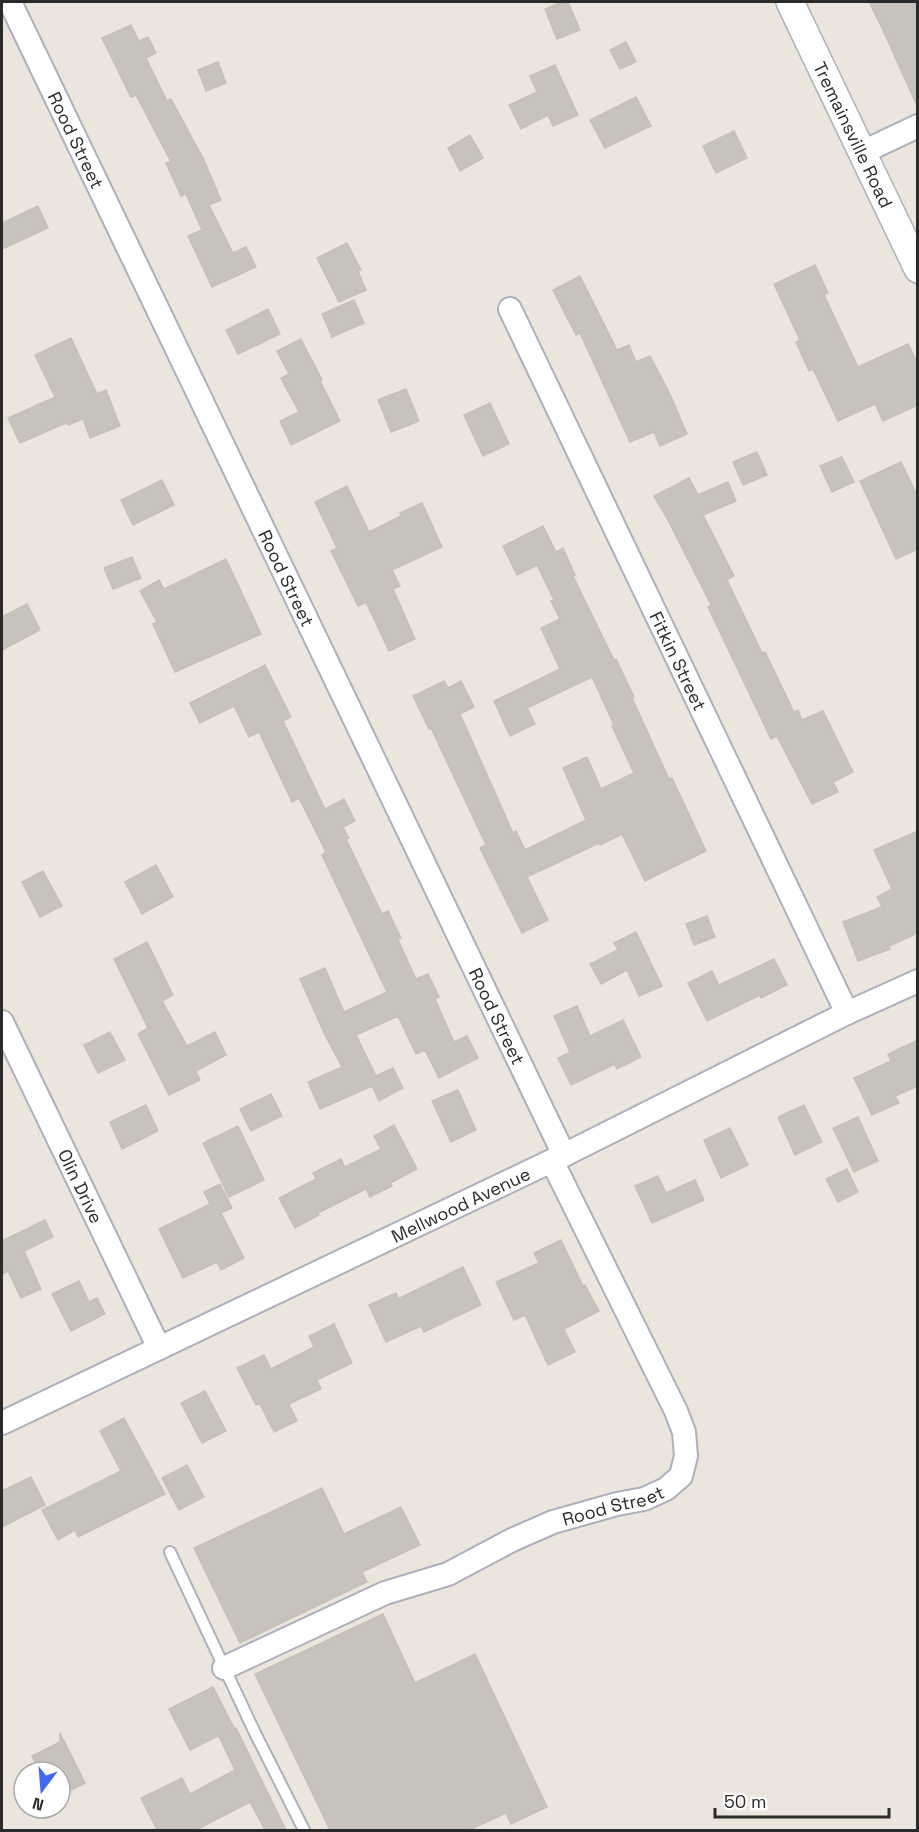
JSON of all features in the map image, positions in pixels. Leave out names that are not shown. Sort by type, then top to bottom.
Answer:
[{"type":"street","name":"Rood Street","points":[[10,2],[558,1158],[684,1432],[686,1455],[681,1476],[666,1490],[644,1499],[553,1522],[512,1540],[448,1574],[385,1593],[224,1668]]},
{"type":"street","name":"Tremainsville Road","points":[[790,2],[918,269]]},
{"type":"street","points":[[861,153],[918,126]]},
{"type":"street","name":"Fitkin Street","points":[[510,309],[847,1013]]},
{"type":"street","name":"Mellwood Avenue","points":[[2,1423],[558,1158],[847,1013],[918,981]]},
{"type":"street","name":"Olin Drive","points":[[2,1022],[159,1348]]},
{"type":"lane","points":[[170,1552],[304,1830]]},
{"type":"building","points":[[568,2],[580,30],[557,39],[545,9]]},
{"type":"building","points":[[869,2],[918,2],[918,108],[882,28]]},
{"type":"building","points":[[131,25],[139,41],[148,37],[156,53],[146,58],[167,101],[171,99],[204,160],[221,200],[209,205],[233,253],[246,247],[256,267],[212,287],[188,236],[202,230],[186,194],[181,196],[166,163],[171,162],[136,95],[131,97],[102,38]]},
{"type":"building","points":[[626,42],[636,62],[620,69],[610,50]]},
{"type":"building","points":[[218,62],[226,83],[206,91],[198,70]]},
{"type":"building","points":[[555,65],[578,115],[553,126],[548,115],[521,129],[509,105],[537,92],[530,76]]},
{"type":"building","points":[[636,97],[651,126],[605,148],[590,120]]},
{"type":"building","points":[[734,131],[747,158],[716,173],[703,146]]},
{"type":"building","points":[[470,135],[483,158],[460,171],[448,148]]},
{"type":"building","points":[[38,206],[48,228],[2,249],[2,223]]},
{"type":"building","points":[[347,243],[361,270],[358,271],[366,290],[339,302],[317,258]]},
{"type":"building","points":[[815,265],[828,293],[824,295],[858,367],[908,344],[918,364],[918,405],[883,421],[875,404],[838,421],[813,369],[809,371],[796,342],[800,340],[774,284]]},
{"type":"building","points":[[580,276],[617,350],[629,345],[636,362],[650,356],[687,434],[660,446],[654,432],[630,442],[580,333],[576,335],[553,290]]},
{"type":"building","points":[[354,300],[364,323],[332,337],[322,314]]},
{"type":"building","points":[[268,309],[280,334],[238,354],[226,330]]},
{"type":"building","points":[[71,338],[97,394],[106,390],[120,426],[90,438],[83,419],[68,425],[68,422],[20,443],[8,418],[55,397],[35,355]]},
{"type":"building","points":[[301,339],[340,421],[291,445],[280,421],[299,412],[281,378],[289,374],[277,351]]},
{"type":"building","points":[[406,389],[419,421],[391,432],[378,400]]},
{"type":"building","points":[[490,403],[509,444],[483,456],[464,415]]},
{"type":"building","points":[[757,452],[767,475],[743,485],[733,462]]},
{"type":"building","points":[[842,457],[854,482],[832,492],[820,466]]},
{"type":"building","points":[[901,462],[918,497],[918,549],[896,559],[860,481]]},
{"type":"building","points":[[689,478],[698,495],[728,482],[736,501],[703,515],[734,576],[727,580],[762,653],[765,652],[794,712],[798,710],[802,720],[823,711],[853,772],[833,782],[838,792],[812,804],[777,736],[771,739],[708,607],[711,605],[654,496]]},
{"type":"building","points":[[162,480],[174,505],[133,525],[121,500]]},
{"type":"building","points":[[347,486],[369,532],[422,503],[442,547],[392,570],[400,586],[393,589],[415,639],[389,651],[366,602],[358,606],[331,551],[337,548],[315,502]]},
{"type":"building","points":[[543,526],[556,552],[563,548],[575,575],[573,576],[614,660],[616,659],[669,779],[672,778],[706,851],[645,881],[622,834],[600,845],[599,843],[527,877],[548,920],[522,933],[480,848],[486,845],[431,728],[429,729],[413,696],[444,681],[448,688],[461,681],[474,707],[460,714],[513,833],[516,831],[525,850],[586,820],[563,768],[587,757],[601,789],[634,773],[592,677],[527,708],[535,724],[510,736],[494,701],[560,669],[541,628],[560,619],[551,601],[554,600],[537,565],[517,575],[503,546]]},
{"type":"building","points":[[132,557],[141,578],[113,589],[104,568]]},
{"type":"building","points":[[226,559],[261,634],[175,672],[153,624],[157,622],[140,591],[159,580],[164,589]]},
{"type":"building","points":[[27,604],[40,630],[2,650],[2,617]]},
{"type":"building","points":[[265,665],[291,717],[283,721],[325,809],[344,799],[355,821],[343,827],[349,838],[346,839],[382,914],[388,911],[416,979],[428,974],[439,997],[435,999],[454,1042],[467,1036],[478,1058],[439,1078],[425,1050],[416,1054],[398,1016],[356,1035],[376,1076],[393,1068],[403,1088],[379,1101],[372,1086],[320,1109],[308,1082],[342,1067],[300,979],[325,968],[344,1012],[387,992],[322,855],[326,852],[299,798],[292,802],[259,732],[249,737],[234,706],[200,723],[190,703]]},
{"type":"building","points":[[918,831],[918,933],[889,946],[890,949],[858,961],[843,922],[882,907],[877,897],[892,889],[874,850]]},
{"type":"building","points":[[156,865],[173,897],[142,914],[125,882]]},
{"type":"building","points":[[43,871],[62,906],[40,917],[22,882]]},
{"type":"building","points":[[707,916],[715,937],[694,945],[686,924]]},
{"type":"building","points":[[636,932],[662,986],[639,996],[627,970],[601,984],[590,964],[618,950],[614,943]]},
{"type":"building","points":[[147,942],[173,995],[162,1001],[187,1046],[215,1032],[226,1055],[196,1071],[200,1080],[169,1095],[138,1034],[148,1028],[114,959]]},
{"type":"building","points":[[774,959],[787,985],[761,998],[760,995],[707,1021],[688,983],[712,971],[719,985]]},
{"type":"building","points":[[577,1006],[590,1036],[623,1020],[641,1057],[617,1069],[615,1064],[571,1085],[558,1058],[570,1052],[554,1016]]},
{"type":"building","points":[[110,1032],[125,1060],[98,1073],[84,1045]]},
{"type":"building","points":[[918,1040],[918,1086],[895,1096],[899,1103],[872,1115],[854,1078],[891,1061],[888,1054]]},
{"type":"building","points":[[458,1090],[476,1130],[451,1142],[432,1101]]},
{"type":"building","points":[[271,1094],[282,1116],[251,1131],[240,1109]]},
{"type":"building","points":[[146,1105],[158,1131],[122,1149],[110,1122]]},
{"type":"building","points":[[804,1105],[822,1142],[795,1155],[778,1117]]},
{"type":"building","points":[[858,1117],[878,1161],[854,1172],[833,1128]]},
{"type":"building","points":[[394,1125],[417,1169],[390,1183],[392,1186],[370,1197],[366,1189],[318,1213],[319,1215],[295,1228],[279,1198],[316,1179],[313,1173],[341,1159],[345,1167],[381,1149],[374,1136]]},
{"type":"building","points":[[238,1126],[264,1180],[229,1197],[203,1143]]},
{"type":"building","points":[[730,1128],[748,1165],[721,1178],[704,1140]]},
{"type":"building","points":[[847,1169],[858,1192],[838,1202],[826,1179]]},
{"type":"building","points":[[658,1176],[666,1193],[695,1180],[704,1200],[652,1223],[635,1186]]},
{"type":"building","points":[[220,1184],[232,1208],[221,1213],[244,1258],[221,1270],[217,1262],[183,1278],[159,1229],[210,1204],[204,1192]]},
{"type":"building","points":[[45,1220],[53,1237],[24,1251],[41,1289],[21,1298],[8,1271],[2,1274],[2,1241]]},
{"type":"building","points":[[561,1240],[583,1286],[585,1285],[599,1311],[564,1329],[575,1352],[548,1365],[525,1315],[514,1320],[496,1282],[539,1263],[534,1253]]},
{"type":"building","points":[[463,1267],[481,1305],[424,1332],[421,1326],[386,1342],[369,1305],[396,1293],[398,1299]]},
{"type":"building","points":[[79,1281],[89,1302],[97,1298],[105,1314],[71,1331],[52,1294]]},
{"type":"building","points":[[334,1324],[352,1363],[317,1380],[321,1389],[289,1404],[297,1421],[274,1432],[260,1404],[256,1405],[237,1368],[264,1355],[271,1369],[314,1347],[309,1336]]},
{"type":"building","points":[[205,1391],[226,1431],[202,1443],[181,1403]]},
{"type":"building","points":[[124,1418],[165,1494],[78,1537],[75,1530],[58,1540],[42,1510],[121,1471],[100,1431]]},
{"type":"building","points":[[187,1465],[204,1497],[179,1510],[162,1478]]},
{"type":"building","points":[[31,1477],[45,1505],[2,1527],[2,1491]]},
{"type":"building","points":[[322,1488],[344,1534],[401,1507],[420,1545],[362,1572],[367,1582],[240,1643],[194,1548]]},
{"type":"building","points":[[383,1614],[415,1683],[475,1654],[547,1807],[511,1824],[506,1813],[469,1830],[330,1830],[255,1674]]},
{"type":"building","points":[[213,1687],[234,1728],[190,1750],[169,1709]]},
{"type":"building","points":[[236,1728],[286,1830],[265,1830],[250,1802],[196,1830],[157,1830],[141,1798],[182,1778],[190,1794],[235,1770],[219,1736]]},
{"type":"building","points":[[60,1733],[85,1783],[72,1790],[72,1760],[34,1760],[32,1756],[60,1742]]}]
